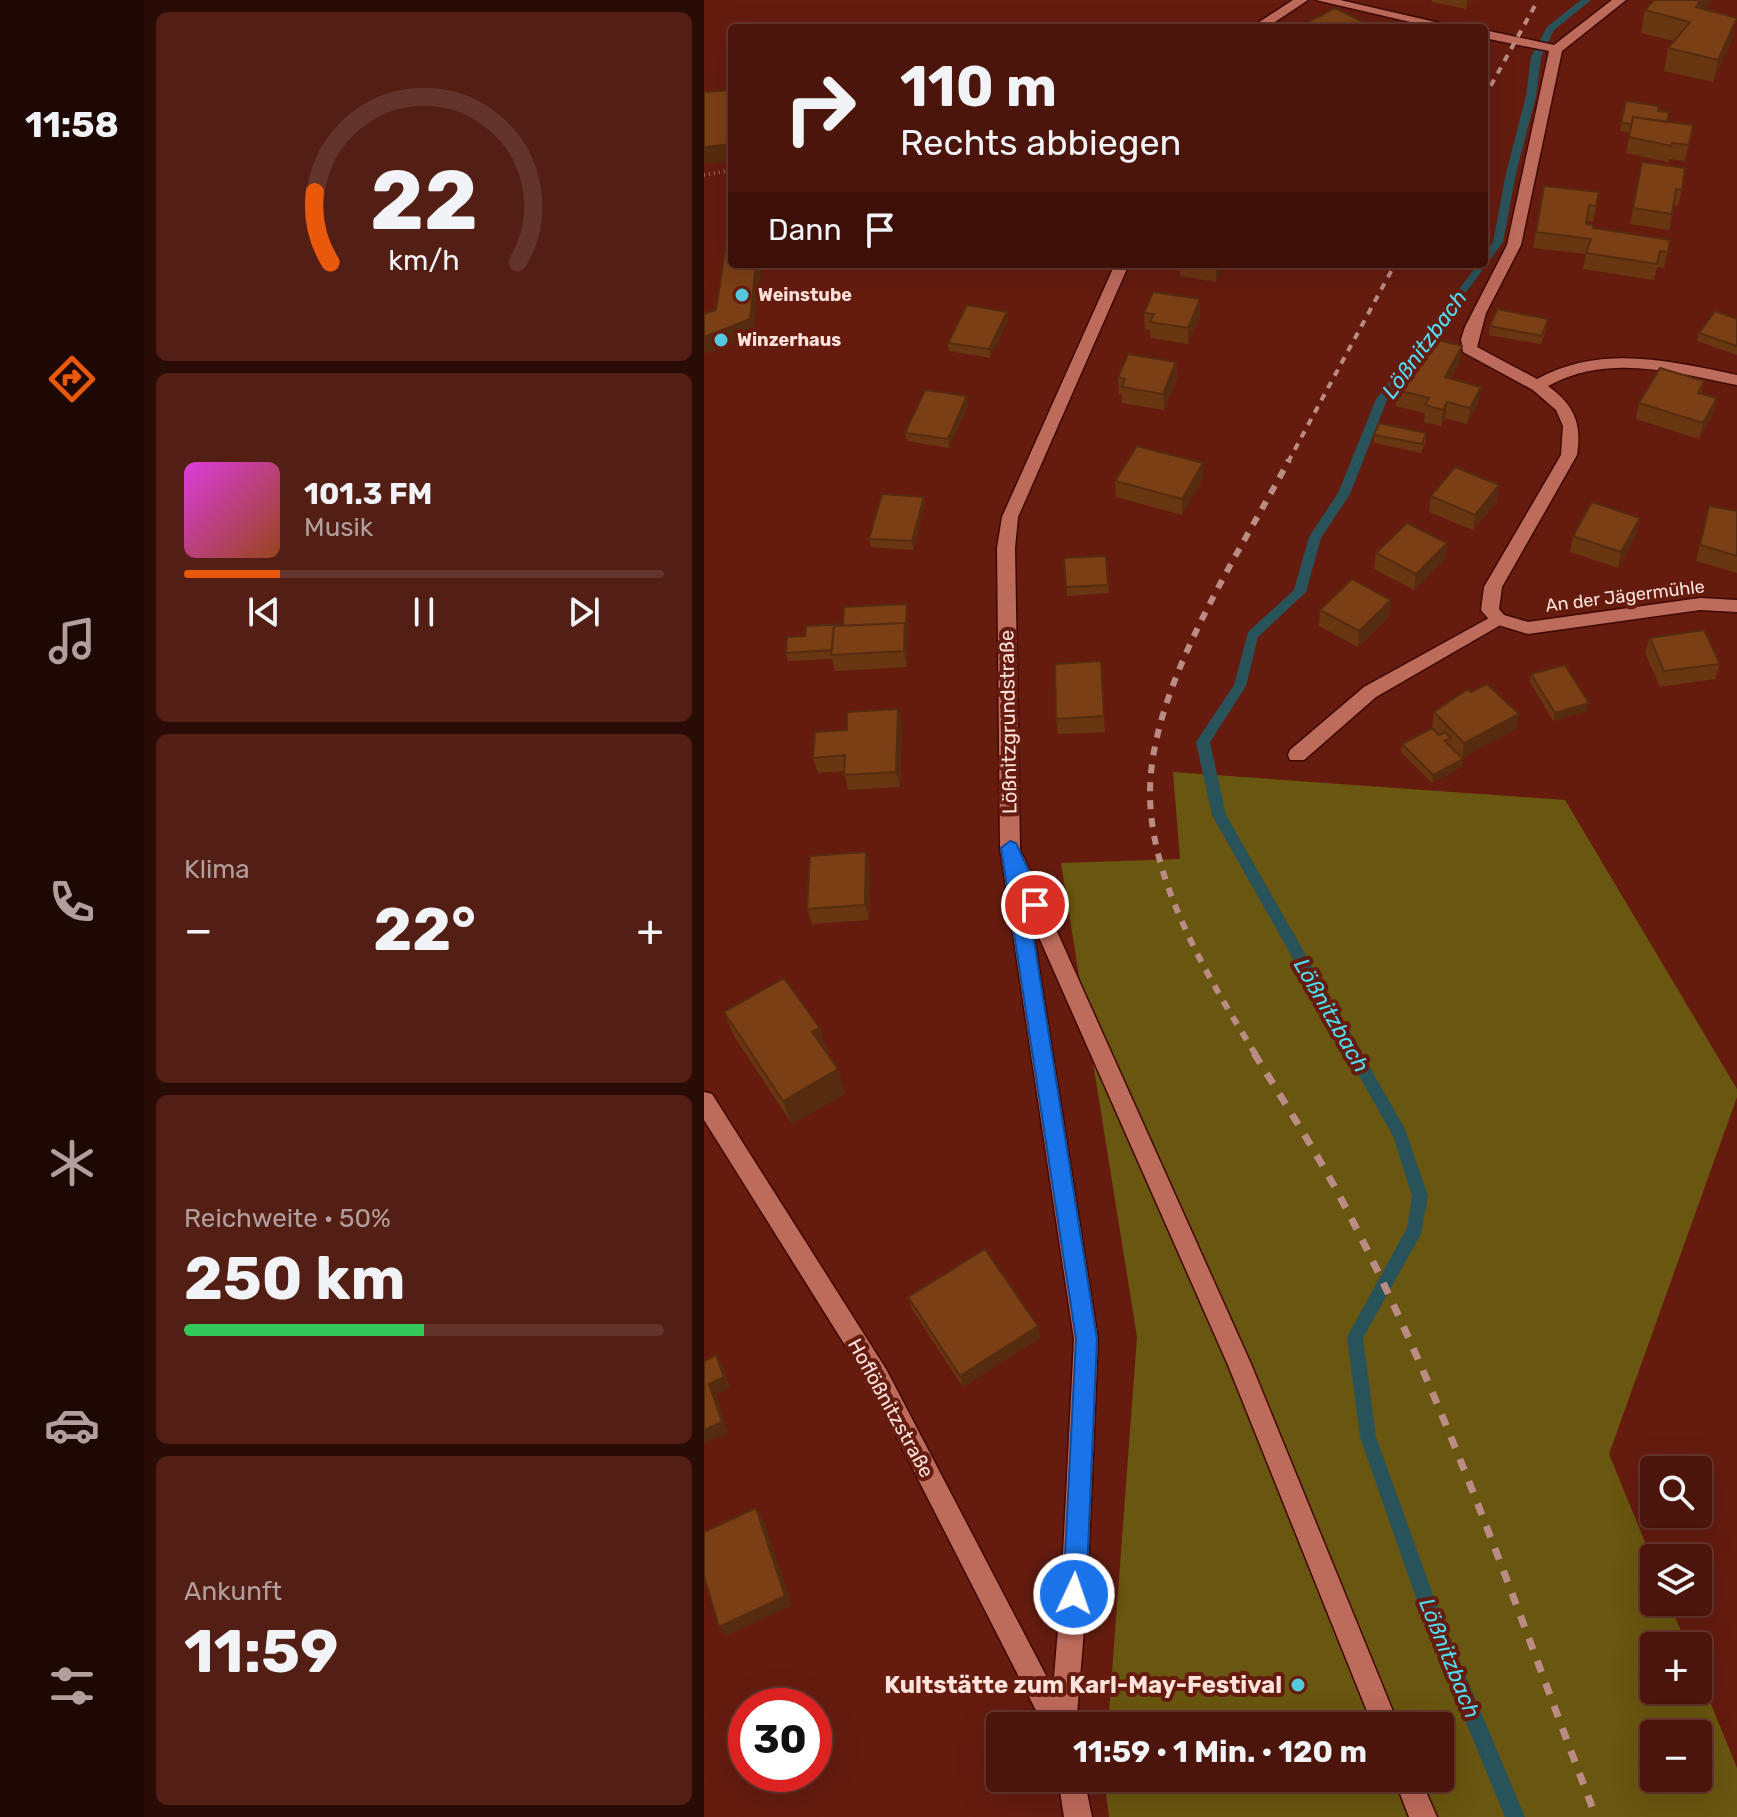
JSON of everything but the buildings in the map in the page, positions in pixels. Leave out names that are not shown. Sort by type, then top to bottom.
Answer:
[{"type":"street","points":[[1263,24],[1302,0]]},
{"type":"street","points":[[1322,0],[1435,24]]},
{"type":"street","points":[[1297,755],[1370,692],[1498,619],[1490,610],[1493,587],[1569,455],[1572,435],[1569,417],[1556,401],[1536,386],[1469,349],[1467,339],[1507,266],[1514,245],[1554,49],[1620,0]]},
{"type":"street","points":[[1488,35],[1554,49]]},
{"type":"street","name":"Lößnitzgrundstraße","points":[[1061,1712],[1074,1594],[1086,1339],[1010,848],[1006,548],[1010,517],[1120,268]]},
{"type":"street","points":[[1536,386],[1562,372],[1613,362],[1645,361],[1737,380]]},
{"type":"street","name":"An der Jägermühle","points":[[1498,619],[1528,628],[1544,628],[1686,605],[1737,606]]},
{"type":"street","points":[[1010,848],[1239,1364],[1380,1712]]},
{"type":"street","name":"Hoflößnitzstraße","points":[[704,1101],[878,1377],[1053,1712]]},
{"type":"street","points":[[1074,1792],[1078,1817]]},
{"type":"street","points":[[1413,1792],[1423,1817]]},
{"type":"path","points":[[704,175],[728,171]]},
{"type":"shaded area","points":[[1173,772],[1565,800],[1737,1089],[1737,1097],[1609,1454],[1646,1544],[1640,1544],[1640,1616],[1675,1616],[1681,1632],[1640,1632],[1640,1704],[1711,1704],[1737,1768],[1737,1817],[1109,1817],[1106,1792],[1454,1792],[1454,1712],[1109,1712],[1137,1337],[1061,863],[1180,859]]},
{"type":"waterway","name":"Lößnitzbach","points":[[1488,257],[1498,242],[1511,173],[1531,96],[1536,57],[1550,29],[1587,0]]},
{"type":"waterway","name":"Lößnitzbach","points":[[1480,268],[1382,399],[1344,494],[1315,537],[1300,592],[1252,635],[1240,686],[1203,742],[1219,815],[1400,1134],[1420,1196],[1415,1229],[1355,1337],[1368,1437],[1432,1618],[1515,1817]]},
{"type":"railway","points":[[1488,91],[1538,0]]},
{"type":"railway","points":[[1288,462],[1393,268]]},
{"type":"railway","points":[[1256,1055],[1202,963],[1171,896],[1160,862],[1150,793],[1154,752],[1181,665],[1223,578],[1289,460]]},
{"type":"railway","points":[[1254,1053],[1336,1190],[1418,1358],[1480,1510],[1596,1817]]},
{"type":"place","name":"Weinstube","points":[[742,295]]},
{"type":"place","name":"Winzerhaus","points":[[721,340]]},
{"type":"place","name":"Kultstätte zum Karl-May-Festival","points":[[1298,1685]]},
{"type":"route","points":[[1035,905],[1010,848],[1086,1339],[1074,1594]]}]
